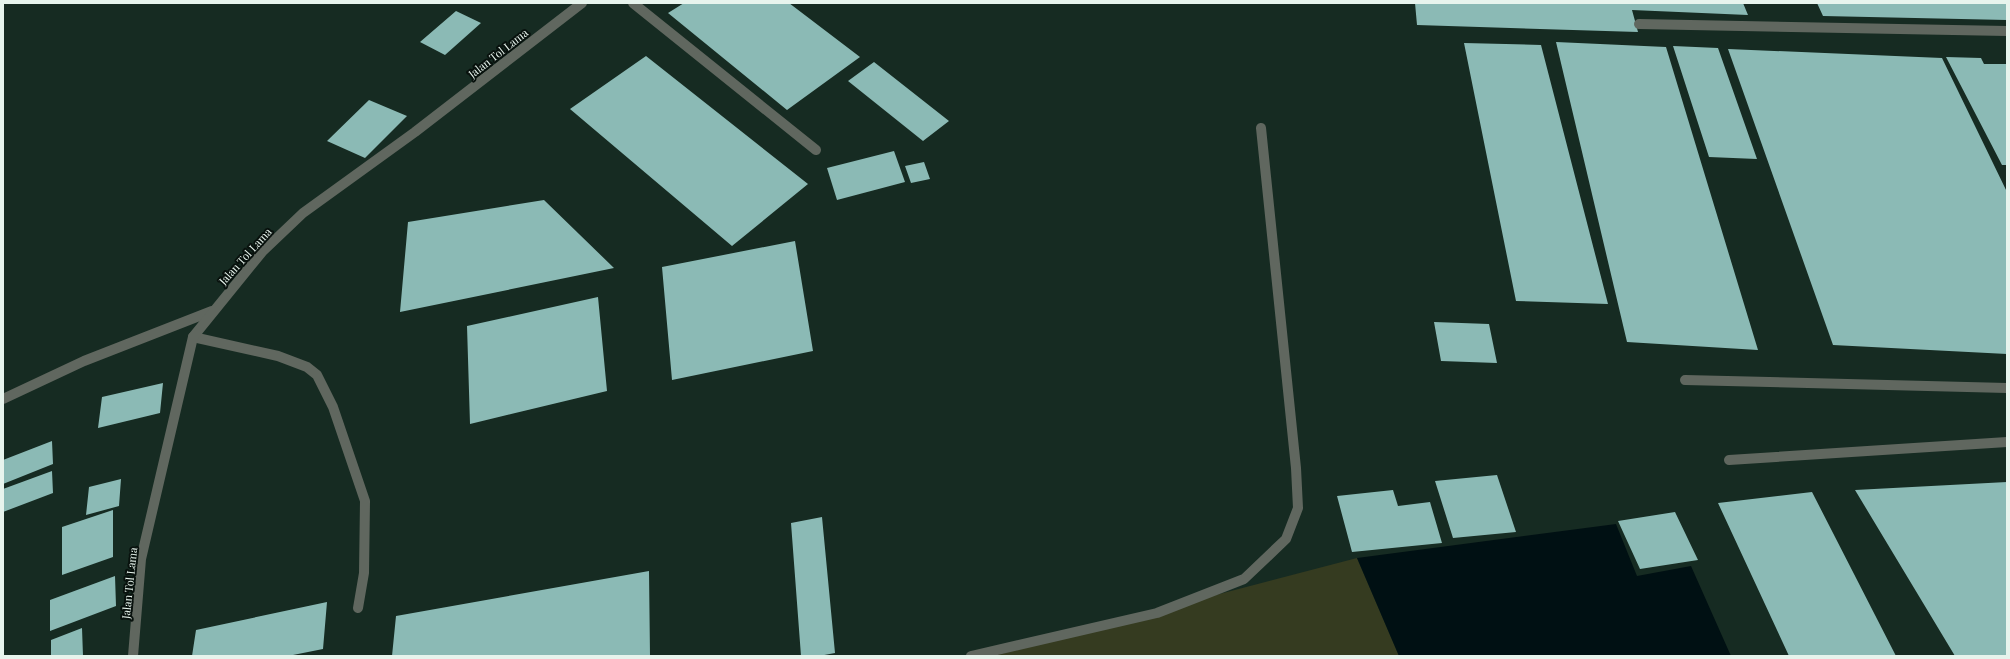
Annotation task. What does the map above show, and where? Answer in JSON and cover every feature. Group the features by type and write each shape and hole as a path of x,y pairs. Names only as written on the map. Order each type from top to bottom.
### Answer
{"street":[{"name":"Jalan Tol Lama","path":"133,656 141,559 192,337 262,252 303,213 415,132 582,3"},
{"path":"633,3 816,150"},
{"path":"1639,24 2007,31"},
{"path":"971,656 1157,613 1244,579 1286,540 1298,508 1296,468 1261,128"},
{"path":"3,398 84,361 212,311"},
{"path":"192,337 278,356 307,368 317,375 333,407 365,501 364,573 358,608"},
{"path":"1685,380 2007,388"},
{"path":"1729,460 2007,442"}],"green space":[{"path":"1357,558 1399,656 983,656"}],"shaded area":[{"path":"1616,524 1637,576 1691,566 1731,656 1399,656 1357,558"}],"building":[{"path":"684,3 789,3 860,57 787,110 668,13"},
{"path":"1415,3 1743,3 1748,15 1632,10 1638,32 1417,25"},
{"path":"1817,3 2007,3 2007,20 1823,16"},
{"path":"456,11 481,23 445,55 420,42"},
{"path":"1556,42 1666,47 1758,350 1627,342"},
{"path":"1464,43 1541,45 1608,304 1516,301"},
{"path":"1673,46 1718,48 1757,159 1709,157"},
{"path":"1728,49 1942,58 2007,192 2007,354 1833,345"},
{"path":"646,56 808,184 732,246 570,109"},
{"path":"1946,57 1981,58 1984,64 2007,64 2007,165 2002,165"},
{"path":"874,62 949,121 923,141 848,81"},
{"path":"369,100 407,116 365,158 327,141"},
{"path":"894,151 905,182 837,200 827,168"},
{"path":"924,162 930,179 911,183 905,166"},
{"path":"544,200 614,268 400,312 408,222"},
{"path":"795,241 813,351 672,380 662,267"},
{"path":"598,297 607,391 470,424 467,326"},
{"path":"1434,322 1489,324 1497,363 1441,361"},
{"path":"163,383 160,413 98,428 102,397"},
{"path":"52,441 53,464 3,484 3,460"},
{"path":"52,471 53,493 3,512 3,489"},
{"path":"1497,475 1516,532 1453,538 1435,481"},
{"path":"121,479 119,506 86,515 89,487"},
{"path":"2007,482 2007,656 1955,656 1855,490"},
{"path":"1393,490 1398,506 1430,502 1442,543 1352,552 1337,496"},
{"path":"1812,492 1896,656 1789,656 1718,503"},
{"path":"113,510 113,557 62,575 62,527"},
{"path":"1675,512 1698,560 1640,569 1618,521"},
{"path":"822,517 835,653 819,656 801,656 791,523"},
{"path":"649,571 650,656 392,656 396,616"},
{"path":"115,576 116,606 50,631 50,600"},
{"path":"327,602 323,649 288,656 192,656 196,630"},
{"path":"82,628 83,656 51,656 51,640"}]}
